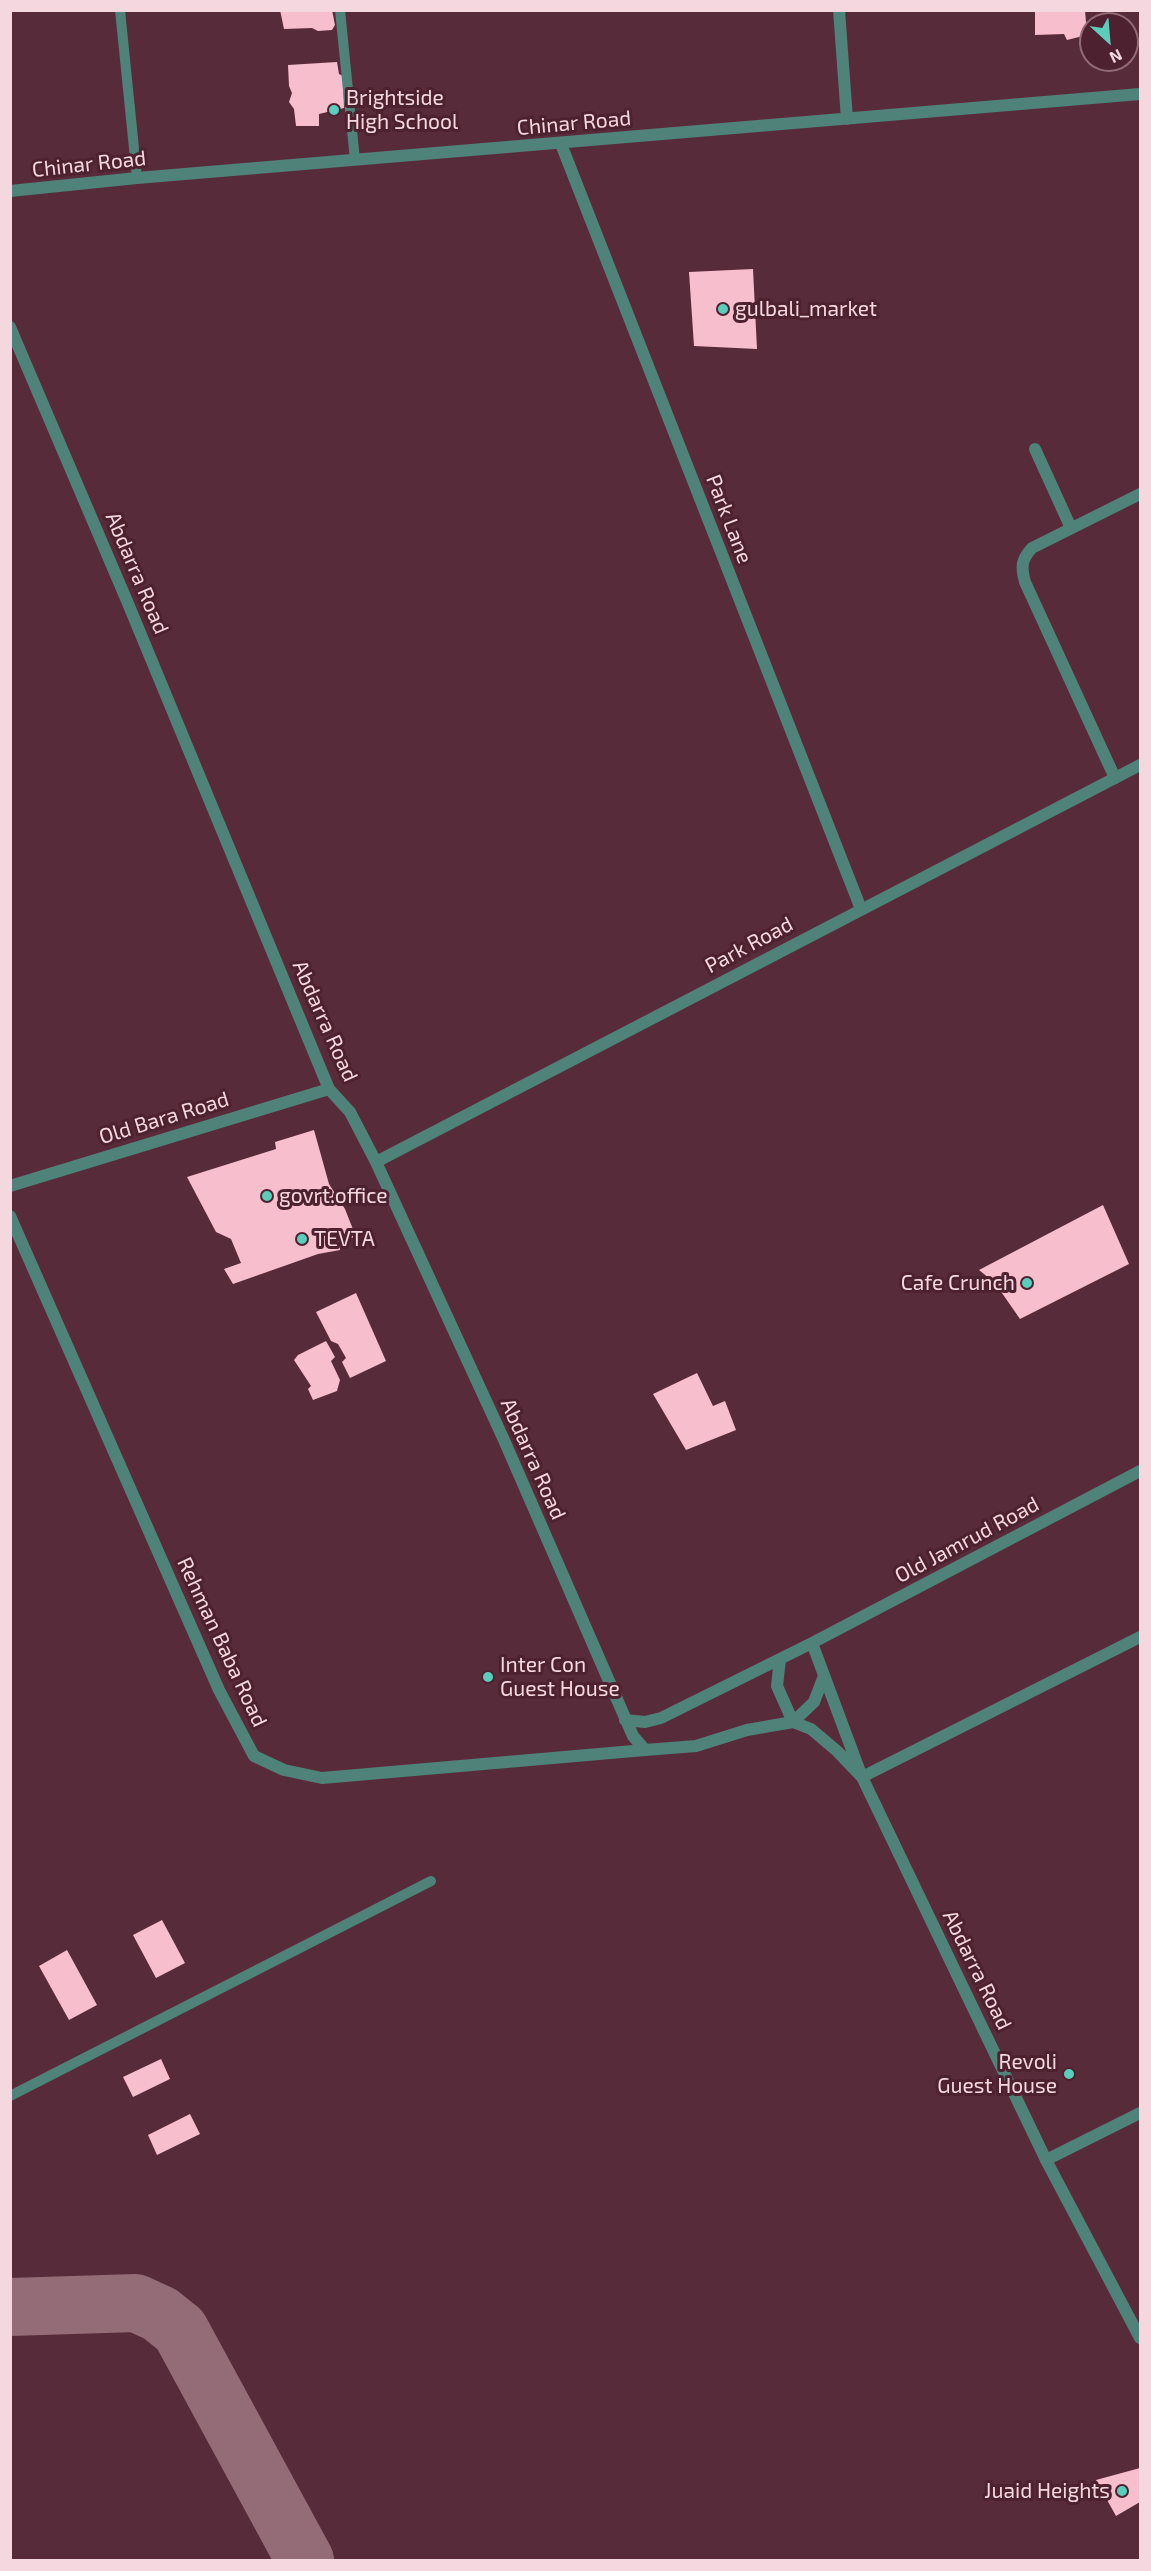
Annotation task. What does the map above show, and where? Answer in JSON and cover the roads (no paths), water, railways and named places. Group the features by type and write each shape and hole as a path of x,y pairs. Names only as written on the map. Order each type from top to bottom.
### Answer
{"street":[{"path":"839,10 847,119"},
{"name":"Chinar Road","path":"10,191 355,159 561,144 1140,94"},
{"name":"Park Lane","path":"561,144 861,909"},
{"name":"Abdarra Road","path":"10,327 127,600 329,1089 350,1112 376,1162 504,1440 625,1720"},
{"path":"1035,449 1071,528"},
{"path":"1115,778 1025,582 1022,567 1024,557 1032,548 1140,494"},
{"name":"Park Road","path":"376,1162 1140,765"},
{"name":"Old Bara Road","path":"10,1186 329,1089"},
{"name":"Rehman Baba Road","path":"10,1216 219,1690 254,1756 285,1770 322,1778 696,1746 747,1730 793,1722"},
{"name":"Old Jamrud Road","path":"625,1720 654,1721 812,1643 1140,1471"},
{"path":"780,1659 777,1686 793,1722 811,1729 862,1777 1140,1637"},
{"name":"Abdarra Road","path":"812,1643 862,1777 1046,2160 1140,2338"},
{"path":"793,1722 814,1702 824,1676"},
{"path":"625,1720 633,1736 645,1750"},
{"path":"1046,2160 1140,2113"}],"lane":[{"path":"120,10 137,178"},
{"path":"340,10 355,159"},
{"path":"10,2096 431,1881"}],"place":[{"name":"Brightside High School","path":"334,110"},
{"name":"gulbali_market","path":"723,309"},
{"name":"govrt.office","path":"267,1196"},
{"name":"TEVTA","path":"302,1239"},
{"name":"Cafe Crunch","path":"1027,1283"},
{"name":"Inter Con Guest House","path":"488,1677"},
{"name":"Revoli Guest House","path":"1069,2074"},
{"name":"Juaid Heights","path":"1122,2491"}]}
